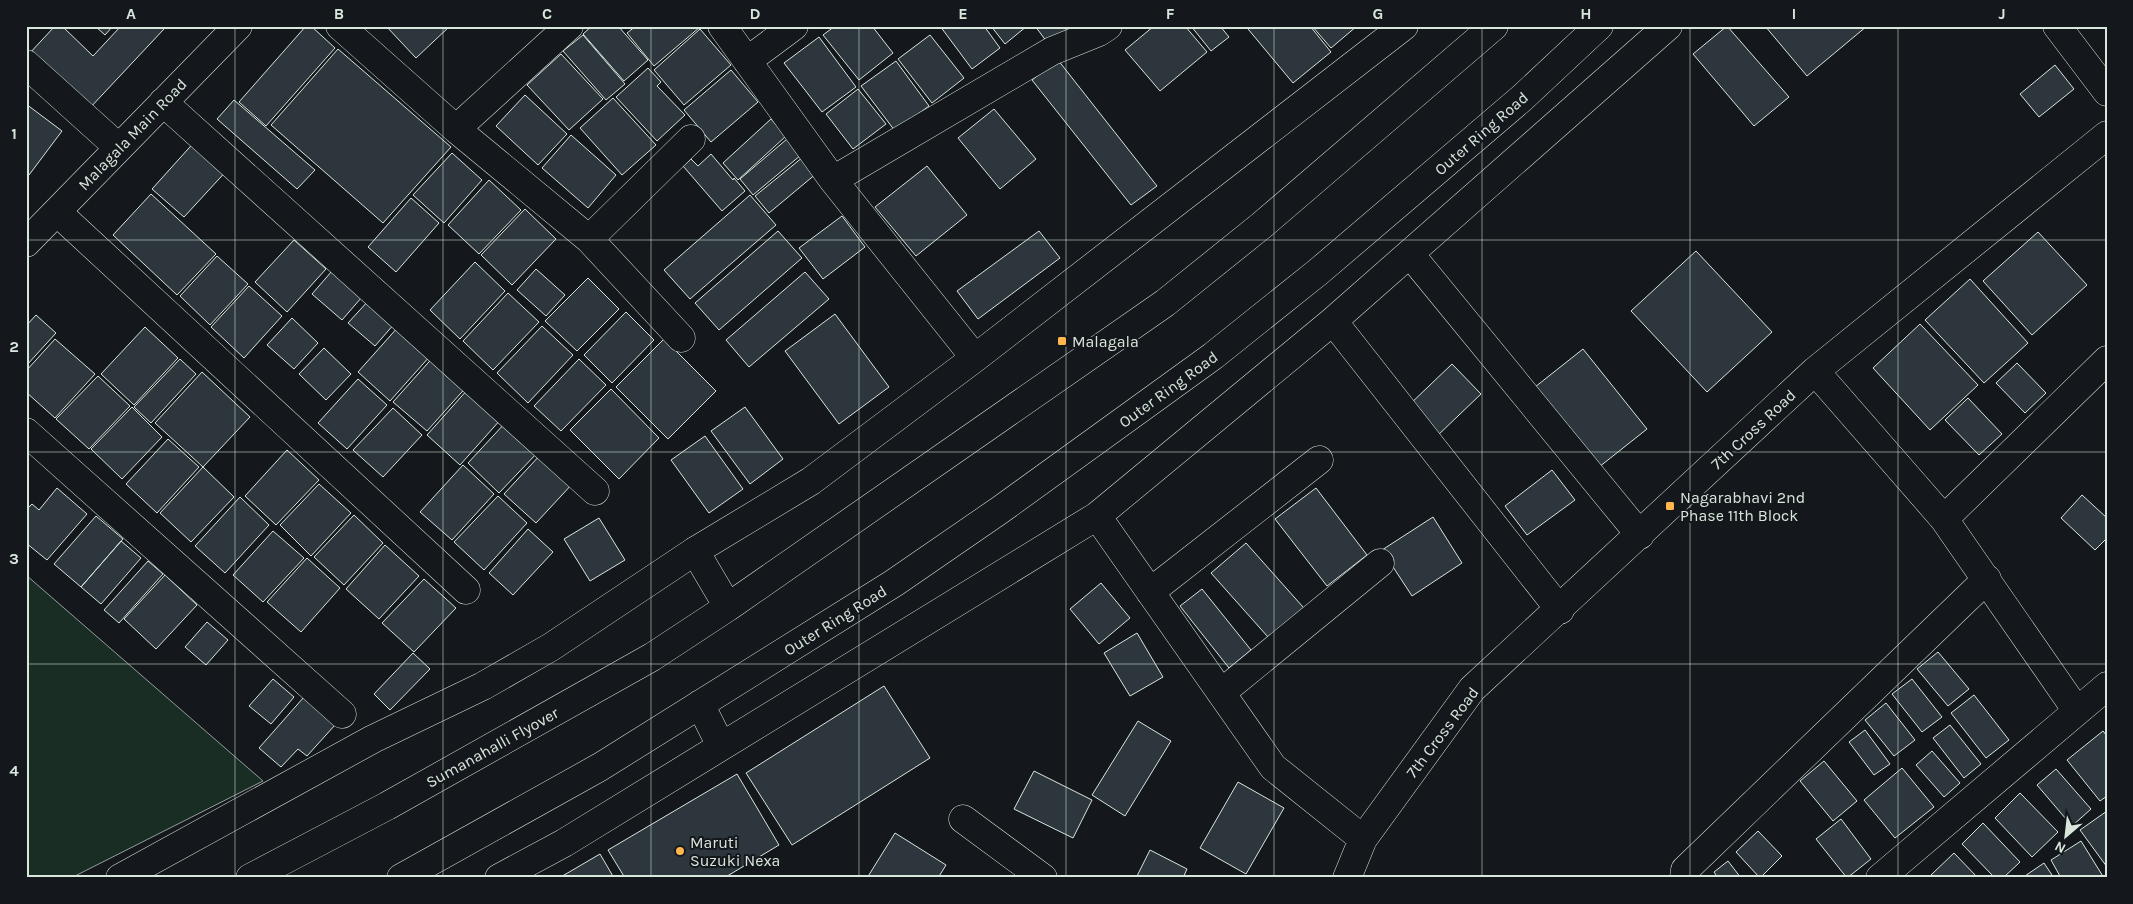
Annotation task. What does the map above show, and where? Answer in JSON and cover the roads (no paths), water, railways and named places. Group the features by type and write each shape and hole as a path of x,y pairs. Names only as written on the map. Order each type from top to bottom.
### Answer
{"main road":[{"path":"340,26 456,129 589,239 681,338"},
{"path":"456,129 569,26"},
{"path":"722,26 833,180 975,358"},
{"path":"747,60 794,26"},
{"path":"833,180 1052,51 1100,32 1108,26"},
{"path":"120,878 373,739 483,686 551,647 695,551 811,481 975,358 1404,26"},
{"path":"695,551 728,607 1165,303 1262,225 1494,26"},
{"name":"Outer Ring Road","path":"700,704 915,568 1000,510 1213,356 1318,272 1492,124 1599,26"},
{"path":"499,878 564,843 1097,516 1333,321 1668,26"},
{"path":"2057,26 2107,92"},
{"name":"Malagala Main Road","path":"26,243 163,102 225,31"},
{"path":"26,64 118,147"},
{"path":"163,102 595,491"},
{"name":"7th Cross Road","path":"1347,878 1363,839 1472,689 1560,610 1815,371 2107,135"},
{"path":"589,239 691,139"},
{"path":"57,212 466,590"},
{"path":"1410,254 1640,535"},
{"path":"1333,321 1560,610"},
{"path":"1944,519 2107,360"},
{"path":"1815,371 1944,519 2077,710"},
{"path":"26,432 342,714"},
{"path":"1150,592 1319,460"},
{"path":"1097,516 1273,767 1363,839"},
{"path":"1221,693 1380,563"},
{"path":"1684,878 1685,870 1987,579"},
{"name":"Sumanahalli Flyover","path":"250,878 387,806 652,657 728,607"},
{"path":"1880,878 2107,686"},
{"path":"401,878 600,767 700,704 721,746"},
{"path":"963,818 1043,878"}],"place":[{"name":"Malagala","path":"1062,341"},
{"name":"Nagarabhavi 2nd Phase 11th Block","path":"1670,506"},
{"name":"Maruti Suzuki Nexa","path":"680,851"}]}
